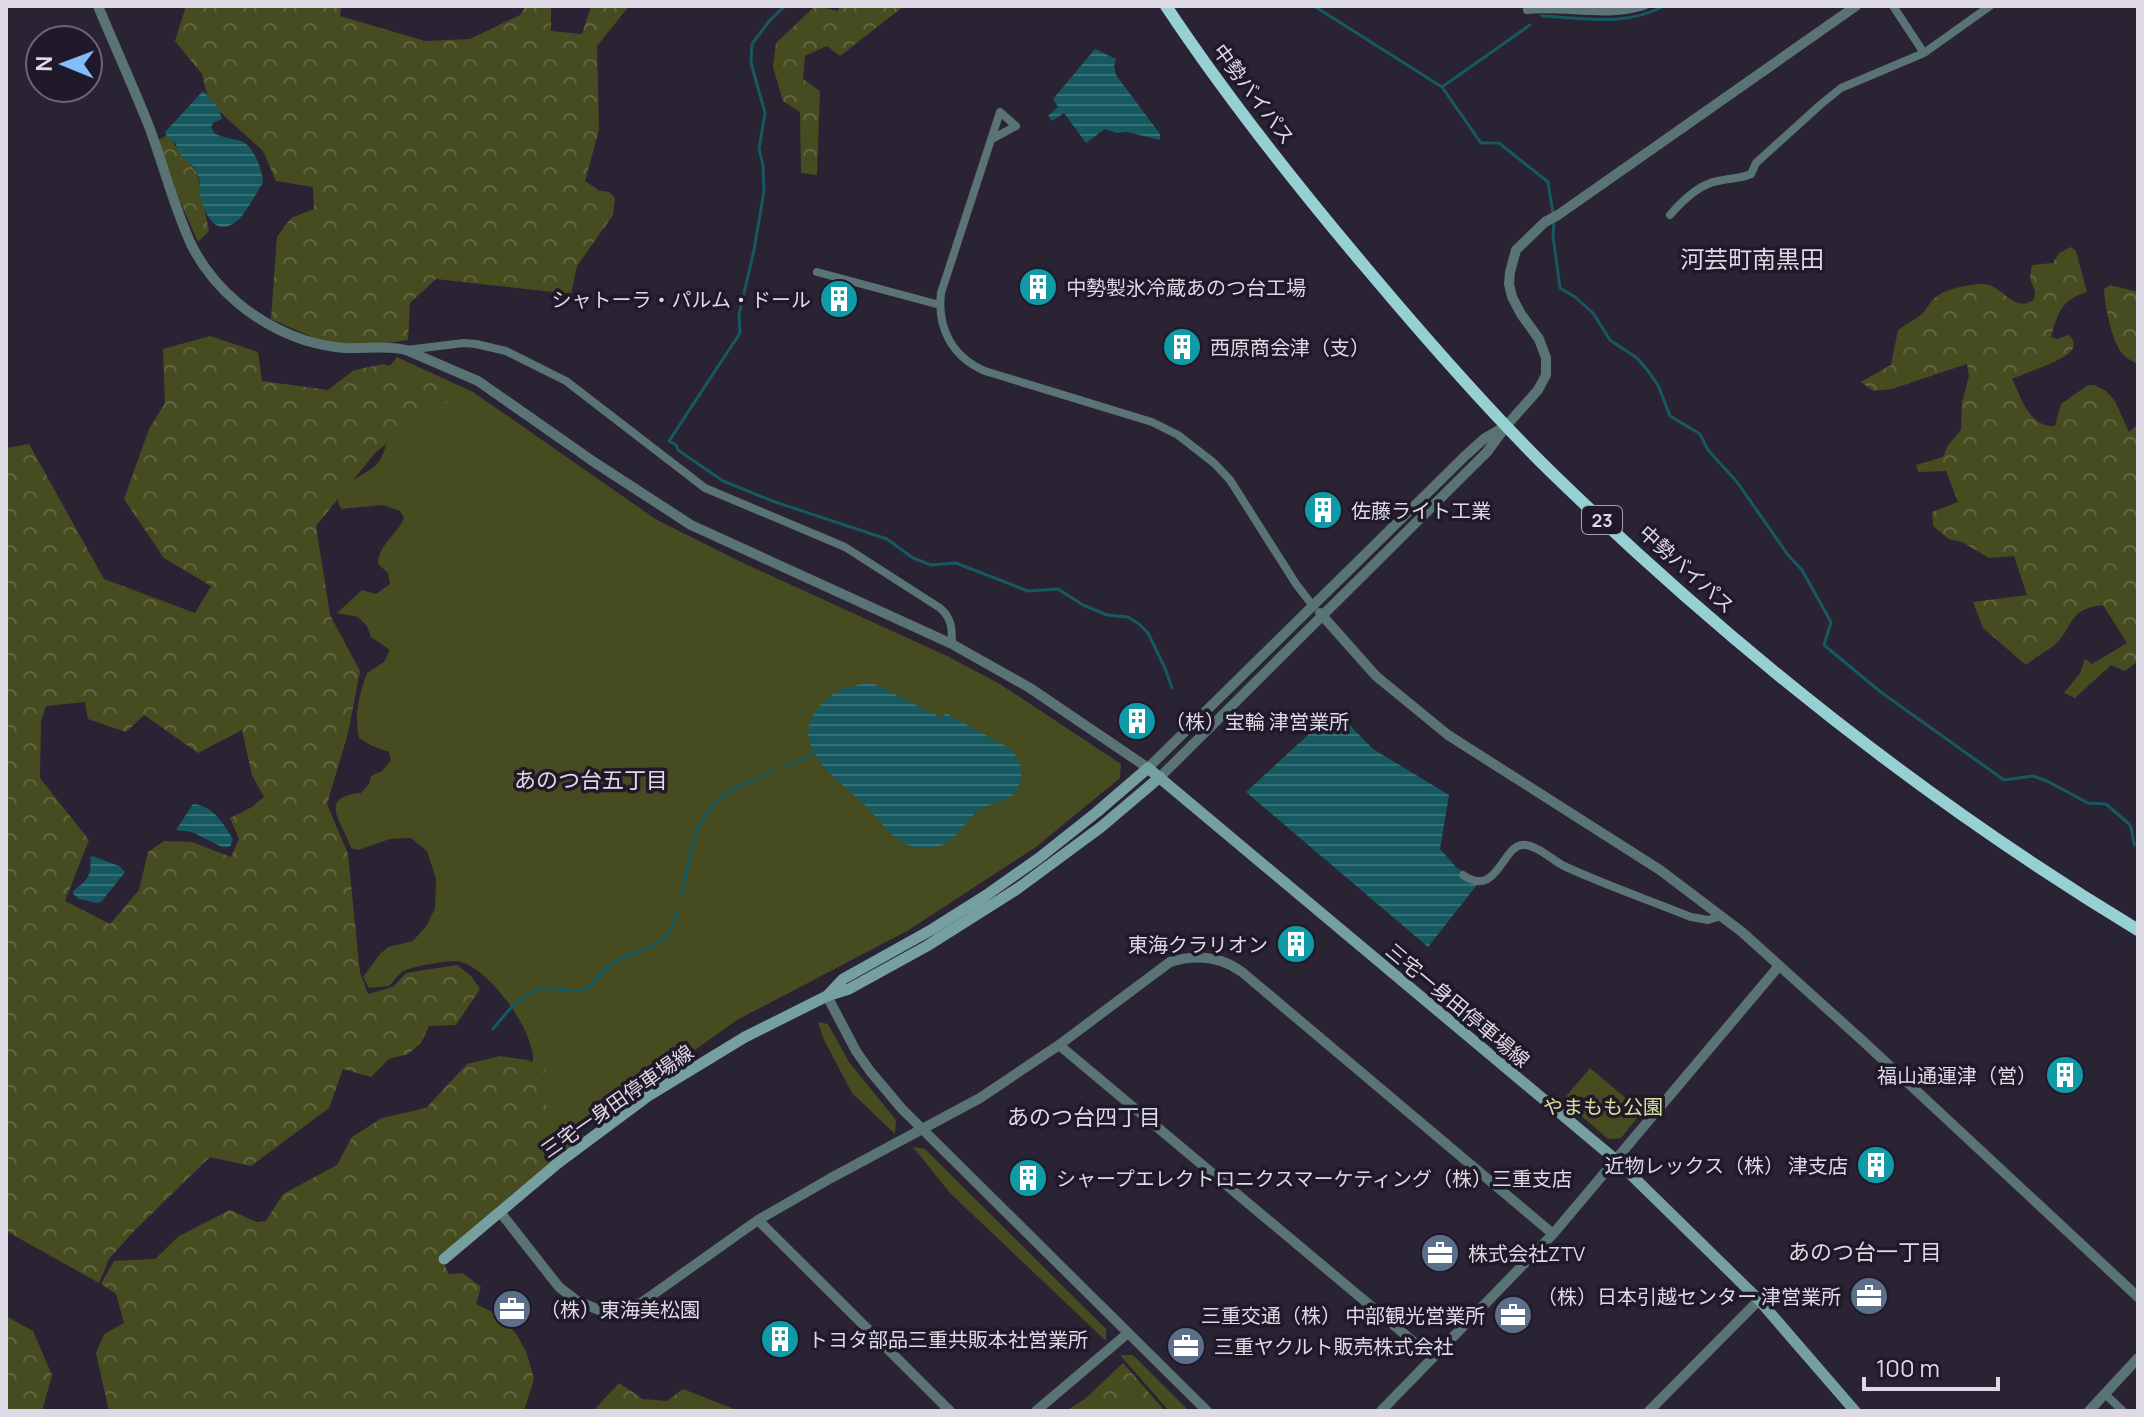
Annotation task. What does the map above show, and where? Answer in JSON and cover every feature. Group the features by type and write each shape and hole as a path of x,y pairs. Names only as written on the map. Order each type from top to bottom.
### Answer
{"highway":[{"name":"中勢バイパス","path":"1166,6 1308,199 1414,325 1549,470 1653,567 1838,723 1978,827 2138,930"}],"main road":[{"name":"三宅一身田停車場線","path":"827,996 843,979 931,930 1039,858 1148,768 1616,1160 1759,1300 1855,1411"},
{"name":"三宅一身田停車場線","path":"444,1259 558,1163 648,1096 745,1037 827,996 849,989 927,946 1017,889 1101,827 1160,777"}],"street":[{"path":"98,6 147,121 186,231 213,279 243,308 277,329 303,340 347,348 406,350 464,343 506,351 566,381 705,488 845,547 940,608 951,623 952,644"},
{"path":"1527,10 1623,11 1644,6"},
{"path":"1160,777 1487,452 1542,384 1546,358 1539,339 1512,297 1509,284 1516,250 1545,222 1856,6"},
{"path":"1893,6 1924,53"},
{"path":"1670,215 1703,186 1751,174 1756,163 1841,88 1924,53 1990,6"},
{"path":"992,139 943,285 940,305 942,325 950,343 960,355 975,367 1152,422 1178,435 1201,452 1230,480 1313,606 1376,676 1448,735 1660,870 1721,916 2138,1297"},
{"path":"817,272 940,305"},
{"path":"406,350 478,381 691,525 952,644 1030,688 1148,768 1466,455 1485,438 1506,426"},
{"path":"1463,875 1476,882 1489,879 1514,849 1528,845 1565,867 1691,917 1708,920 1721,916"},
{"path":"500,1212 564,1292 584,1305 607,1310 628,1308 648,1300 758,1220 980,1098 1059,1045 1170,962 1199,957 1227,962 1242,972 1553,1234"},
{"path":"1381,1411 1553,1234 1779,966"},
{"path":"827,996 845,1033 870,1071 923,1129 1207,1411"},
{"path":"1059,1045 1433,1358"},
{"path":"758,1220 950,1411"},
{"path":"1649,1411 1759,1300"},
{"path":"1036,1411 1128,1333"},
{"path":"2089,1411 2138,1358"},
{"path":"2105,1394 2123,1411"}],"green space":[{"path":"186,6 341,6 340,16 425,41 470,39 520,15 526,6 551,6 551,31 582,34 591,6 629,6 597,46 599,130 585,181 615,198 613,215 577,266 571,294 436,279 410,303 408,340 353,348 314,338 271,319 277,237 291,218 314,209 313,187 276,181 263,151 209,102 202,74 175,41"},
{"path":"815,6 838,11 840,6 904,6 840,56 827,46 805,56 803,79 820,91 817,175 801,173 800,112 783,101 773,67 776,43"},
{"path":"167,135 197,173 209,231 198,242 159,140"},
{"path":"2071,247 2076,251 2087,292 2071,299 2062,308 2051,337 2057,339 2069,335 2073,348 2055,362 2012,379 2033,417 2046,425 2055,426 2061,404 2088,385 2106,391 2115,401 2129,432 2138,424 2138,661 2125,671 2111,665 2075,698 2064,693 2080,673 2085,659 2092,664 2127,643 2103,605 2076,615 2052,647 2026,665 1983,628 1973,602 2027,595 2014,556 1989,558 1962,542 1949,539 1933,526 1932,512 1958,502 1946,471 1918,472 1916,465 1943,457 1948,445 1961,430 1962,402 1969,376 1967,364 1892,389 1873,391 1861,382 1891,365 1898,330 1921,315 1941,294 1959,287 1984,284 2015,302 2027,303 2034,299 2035,292 2030,278 2032,265 2053,263 2059,253"},
{"path":"2110,285 2138,292 2138,365 2123,355 2112,331 2104,289"},
{"path":"210,336 258,352 262,381 328,390 354,370 384,364 461,394 407,427 375,453 316,526 330,615 360,671 348,733 327,804 348,854 360,973 368,994 393,987 406,973 457,965 471,976 480,989 456,1025 429,1026 421,1043 408,1054 389,1059 371,1077 343,1069 329,1108 251,1166 210,1157 109,1259 99,1283 6,1231 6,448 29,444 104,579 195,613 211,586 164,558 124,499 149,429 165,403 163,349","holes":["85,702 88,719 126,732 144,715 198,753 242,730 252,775 264,797 230,818 239,839 231,857 192,842 164,841 148,852 139,890 110,924 65,901 89,840 40,778 41,722 46,706"]},
{"path":"397,357 473,392 657,520 1000,684 1121,764 1120,778 1036,847 907,931 737,1020 568,1140 524,1092 533,1061 531,1045 507,1001 484,976 456,961 406,970 389,986 369,988 363,977 388,947 413,941 427,925 435,908 436,879 427,851 411,838 390,839 358,850 351,848 336,813 339,800 361,793 371,776 382,771 391,760 389,752 359,738 357,721 367,673 384,662 390,650 371,637 367,626 358,617 337,613 362,590 376,594 390,584 388,573 378,564 379,557 404,518 400,511 383,505 341,509 338,501 343,488 370,470 382,457 389,432 389,367"},
{"path":"818,1022 828,1024 849,1062 896,1120 895,1134 852,1093 823,1038"},
{"path":"500,1056 528,1060 546,1069 537,1087 543,1103 584,1136 498,1206 441,1258 449,1274 463,1273 481,1287 476,1304 500,1316 517,1335 527,1354 534,1379 524,1411 109,1411 96,1353 104,1334 124,1323 116,1294 101,1284 114,1261 155,1259 179,1236 230,1210 256,1222 266,1221 283,1194 337,1165 352,1137 382,1118 426,1108 467,1064"},
{"name":"やまもも公園","path":"1590,1068 1642,1112 1621,1138 1608,1139 1563,1100"},
{"path":"913,1147 925,1149 1106,1329 1106,1341 950,1193"},
{"path":"6,1316 33,1331 52,1375 42,1411 6,1411"},
{"path":"1120,1355 1133,1355 1189,1411 1169,1411"},
{"path":"1123,1363 1165,1411 1066,1411 1086,1398"},
{"path":"619,1383 643,1399 667,1401 683,1389 739,1411 593,1411"}],"shaded area":[{"path":"1095,49 1116,59 1116,75 1160,134 1160,140 1105,129 1086,143 1064,113 1052,121 1048,116 1058,107 1053,99"},
{"path":"203,91 218,107 222,119 211,127 214,133 246,144 257,159 263,178 263,183 242,216 224,227 218,226 209,217 201,198 197,173 165,132"},
{"path":"872,683 942,718 946,713 1010,749 1021,769 1015,793 977,812 943,845 923,848 897,839 821,763 809,737 810,723 829,697 849,687"},
{"path":"1335,710 1373,749 1449,795 1440,849 1457,868 1480,881 1428,947 1246,792"},
{"path":"193,804 207,808 218,817 233,839 230,847 222,847 192,832 176,830"},
{"path":"90,857 119,866 125,872 101,902 96,903 79,899 73,894 88,877"}],"waterway":[{"path":"785,6 752,44 751,63 765,113 759,149 764,191 739,315 740,333 669,441 723,481 775,502 887,539 913,558 931,565 956,563 1028,591 1058,589 1083,605 1107,615 1128,617 1148,633 1172,688"},
{"path":"1314,6 1442,87 1481,143 1499,143 1548,182 1553,213"},
{"path":"1542,16 1619,19 1649,13 1664,6"},
{"path":"1442,87 1530,25"},
{"path":"1554,221 1560,288 1593,313 1610,340 1637,358 1658,385 1670,416 1700,434 1708,450 1737,482 1802,570 1831,622 1824,645 1882,693 2004,780 2033,776 2088,803 2106,804 2128,823 2134,844 2138,846"},
{"path":"786,766 815,753"},
{"path":"682,894 691,850 708,811 730,791 776,770"},
{"path":"493,1029 518,1001 533,991 551,988 582,990 621,958 657,944 672,927 678,912"}],"place":[{"name":"中勢製氷冷蔵あのつ台工場","path":"1038,287"},
{"name":"シャトーラ・パルム・ドール","path":"839,299"},
{"name":"西原商会津（支）","path":"1182,347"},
{"name":"佐藤ライト工業","path":"1323,510"},
{"name":"（株）宝輪 津営業所","path":"1137,721"},
{"name":"東海クラリオン","path":"1296,944"},
{"name":"福山通運津（営）","path":"2065,1075"},
{"name":"近物レックス（株） 津支店","path":"1876,1165"},
{"name":"シャープエレクトロニクスマーケティング（株）三重支店","path":"1028,1178"},
{"name":"株式会社ZTV","path":"1440,1253"},
{"name":"（株）日本引越センター 津営業所","path":"1869,1296"},
{"name":"（株）東海美松園","path":"512,1309"},
{"name":"三重交通（株） 中部観光営業所","path":"1513,1315"},
{"name":"トヨタ部品三重共販本社営業所","path":"780,1339"},
{"name":"三重ヤクルト販売株式会社","path":"1186,1346"}],"district":[{"name":"河芸町南黒田","path":"1752,258"},
{"name":"あのつ台五丁目","path":"591,780"},
{"name":"あのつ台四丁目","path":"1084,1117"},
{"name":"あのつ台一丁目","path":"1865,1252"}]}
